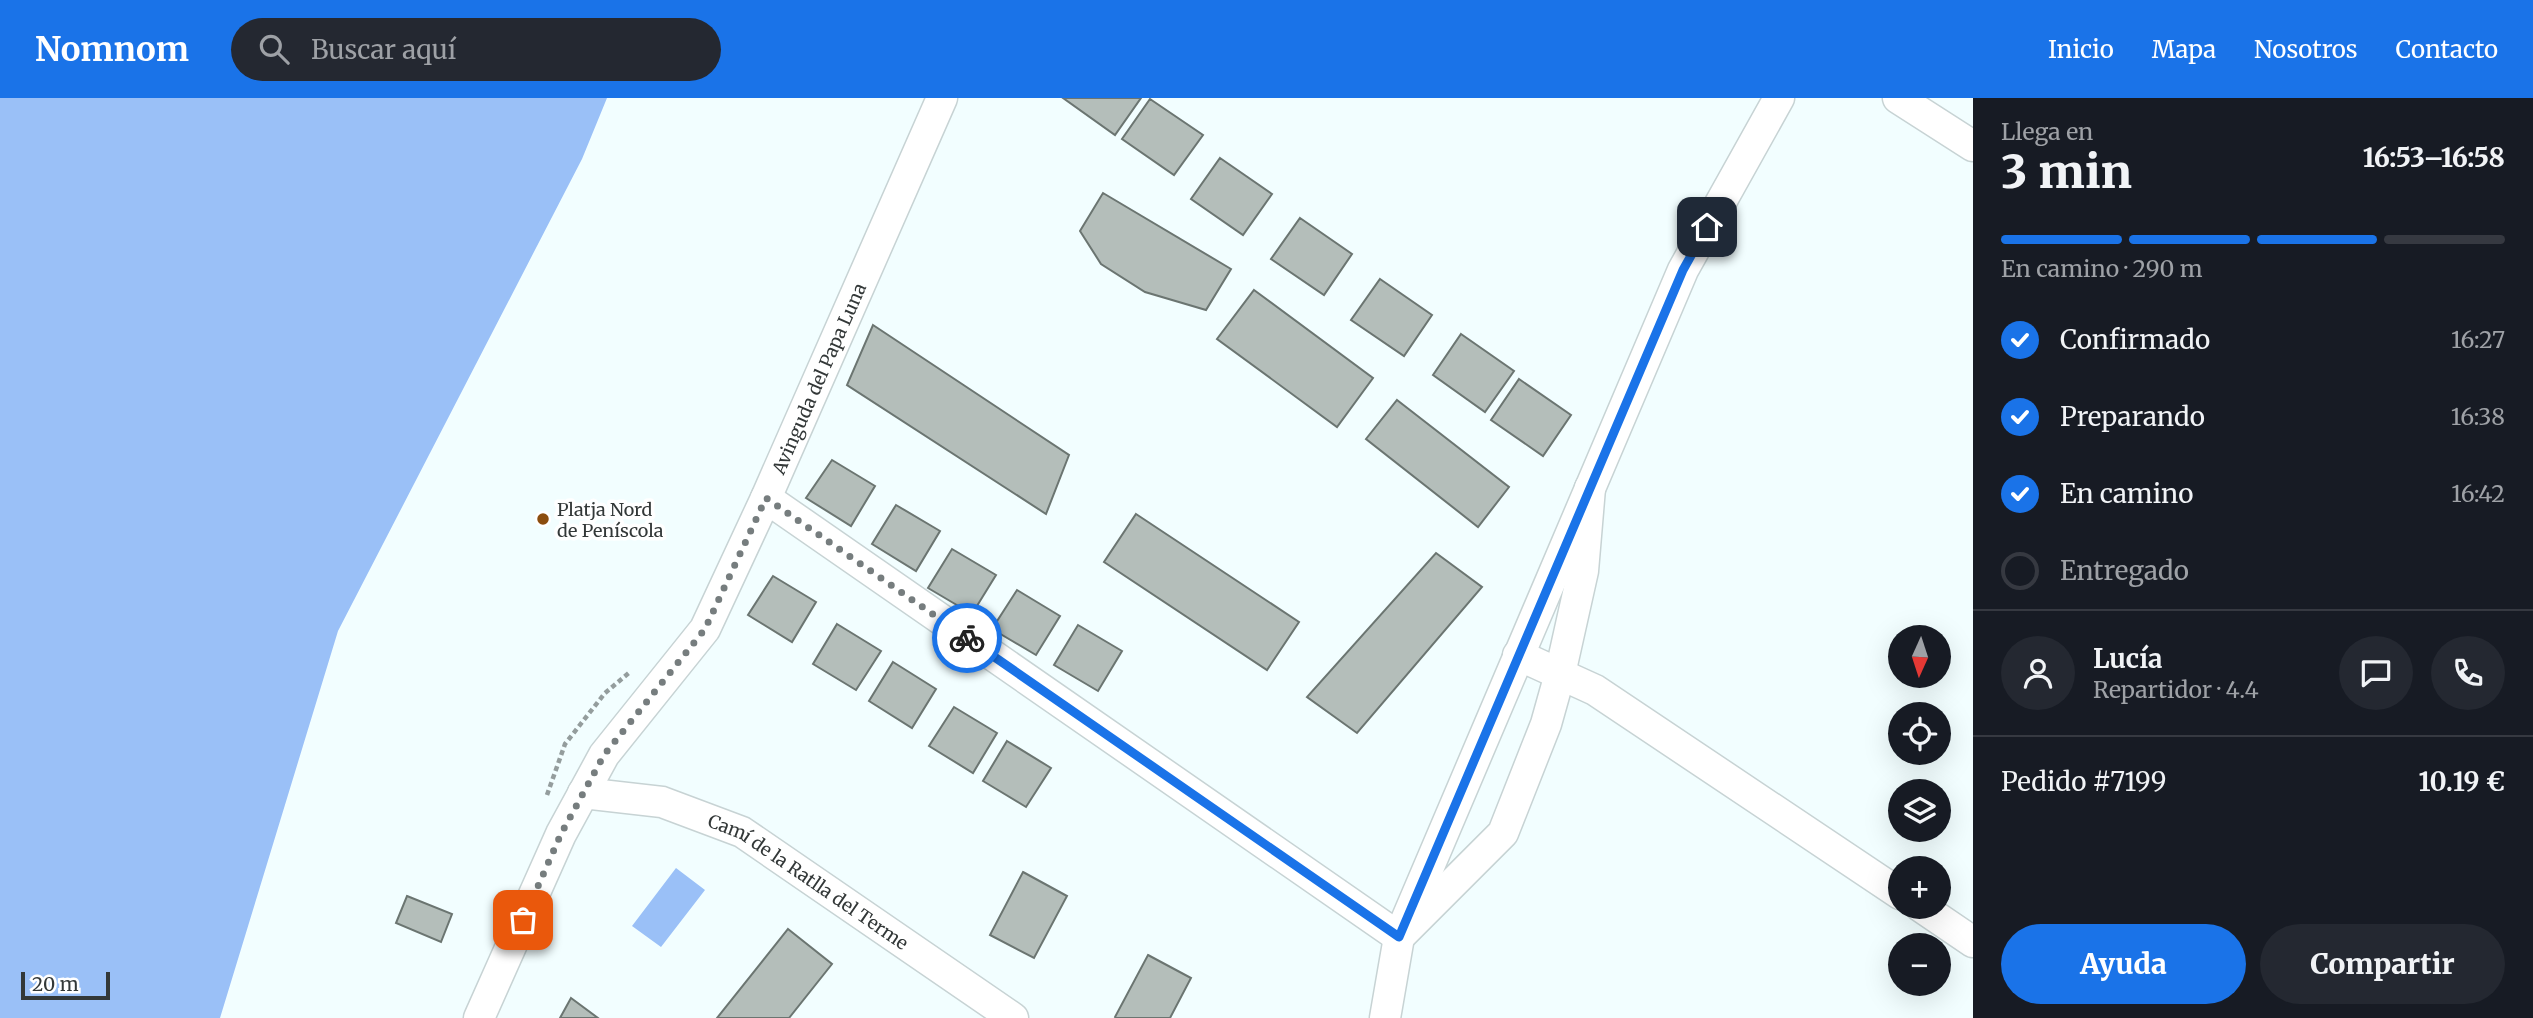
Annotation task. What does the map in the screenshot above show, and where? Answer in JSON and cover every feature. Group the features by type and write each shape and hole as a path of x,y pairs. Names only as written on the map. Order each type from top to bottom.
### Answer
{"street":[{"name":"Avinguda del Papa Luna","path":"479,1018 561,834 604,755 705,629 943,98"},
{"path":"1385,1018 1399,937 1518,655 1683,270 1779,98"},
{"path":"1898,98 1973,146"},
{"path":"1399,937 1503,833 1546,723 1560,674 1583,571 1590,488"},
{"path":"766,498 1399,937"},
{"path":"1518,655 1595,690 1888,886"},
{"name":"Camí de la Ratlla del Terme","path":"583,793 662,802 742,832 1013,1018"},
{"path":"1939,919 1973,942"}],"water":[{"path":"0,98 607,98 582,159 338,631 220,1018 0,1018"},
{"path":"676,868 705,890 661,947 632,926"}],"building":[{"path":"1063,98 1141,98 1115,135"},
{"path":"1150,99 1203,135 1174,175 1122,139"},
{"path":"1220,158 1272,194 1243,235 1191,199"},
{"path":"1103,193 1231,269 1206,310 1145,292 1101,264 1080,231"},
{"path":"1300,218 1352,254 1324,295 1271,259"},
{"path":"1380,279 1432,315 1404,356 1351,320"},
{"path":"1254,290 1373,378 1337,427 1217,339"},
{"path":"873,325 1069,455 1046,514 847,385"},
{"path":"1461,334 1514,371 1485,412 1433,375"},
{"path":"1519,379 1571,415 1543,456 1491,420"},
{"path":"1397,400 1509,487 1478,527 1366,439"},
{"path":"832,460 875,486 851,526 806,498"},
{"path":"896,505 940,531 916,571 872,544"},
{"path":"1136,514 1299,622 1267,670 1104,562"},
{"path":"952,549 996,575 972,614 928,588"},
{"path":"1436,553 1482,587 1357,733 1307,697"},
{"path":"773,576 816,602 792,642 748,615"},
{"path":"1017,590 1060,616 1036,655 992,629"},
{"path":"837,624 881,651 856,690 813,664"},
{"path":"1078,625 1122,651 1098,691 1054,665"},
{"path":"893,662 936,689 912,728 869,701"},
{"path":"954,707 997,733 973,773 929,746"},
{"path":"1007,741 1051,768 1026,807 983,781"},
{"path":"1023,872 1067,896 1034,958 990,935"},
{"path":"407,896 452,914 441,942 396,923"},
{"path":"788,929 832,964 789,1018 717,1018"},
{"path":"1148,955 1191,978 1170,1018 1116,1018 1115,1017"},
{"path":"571,998 598,1018 560,1018"}],"way so far":[{"path":"523,920 561,834 604,755 705,629 766,498 967,638"}],"place":[{"name":"Platja Nord de Peníscola","path":"543,519"}],"route":[{"path":"967,638 1399,937 1683,270 1707,227"}]}
